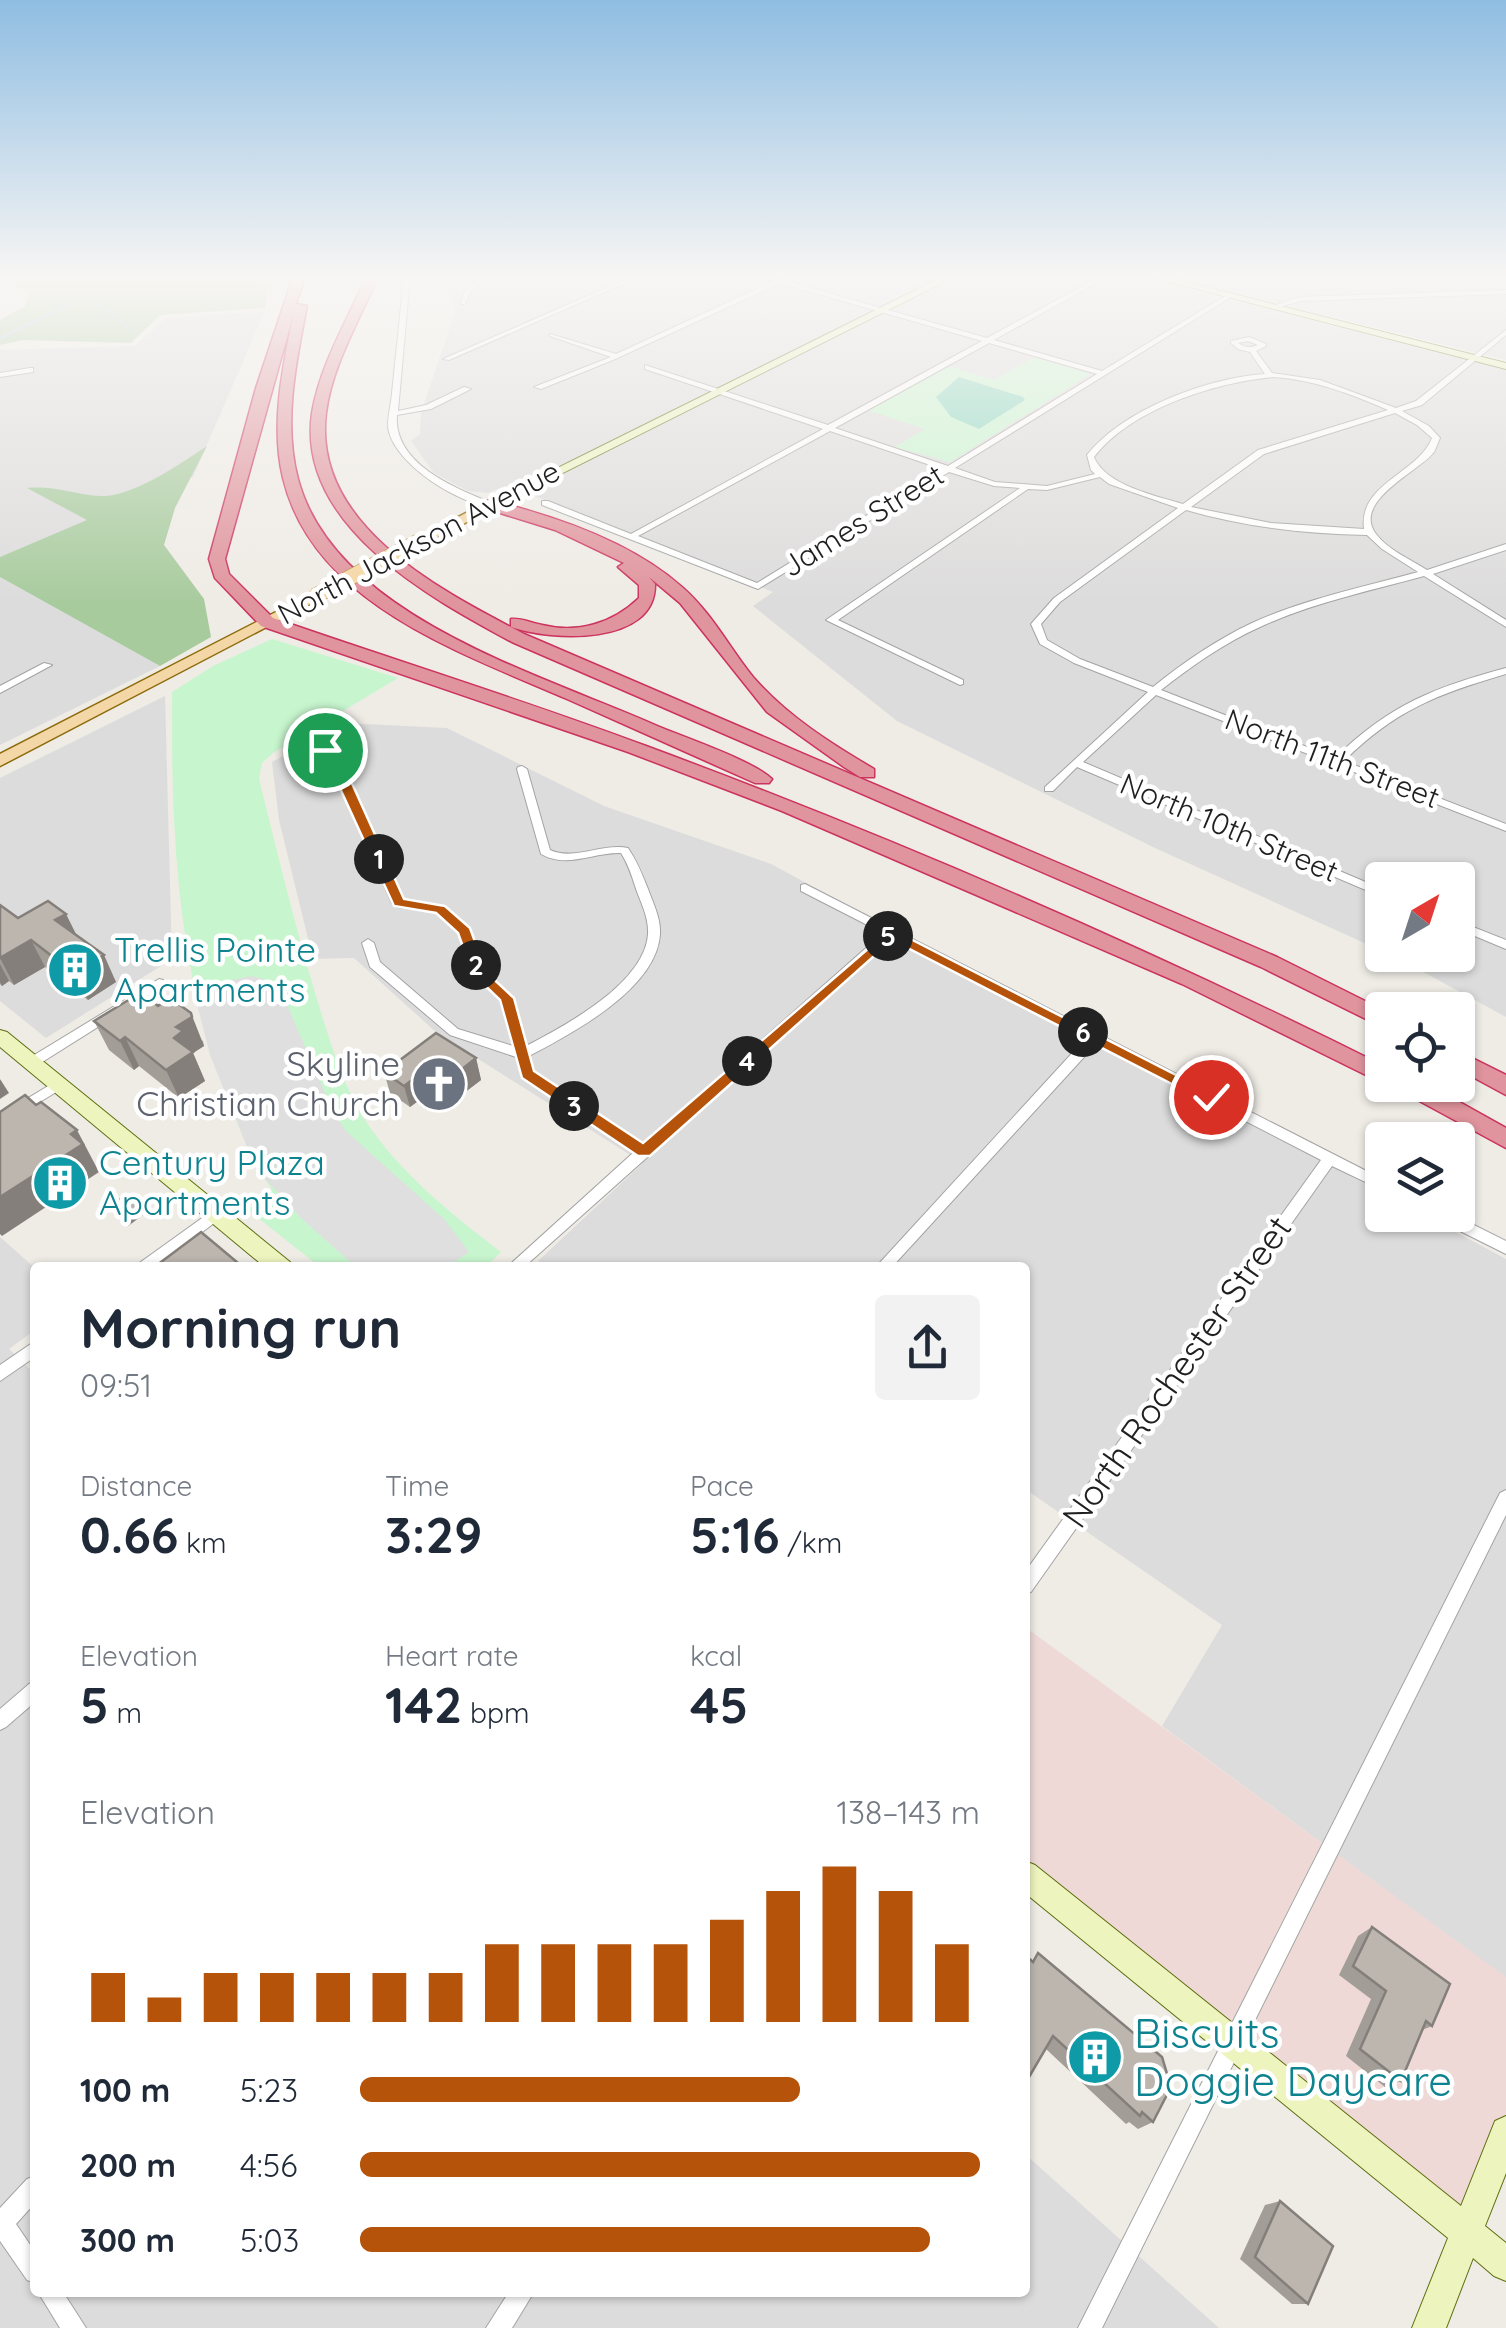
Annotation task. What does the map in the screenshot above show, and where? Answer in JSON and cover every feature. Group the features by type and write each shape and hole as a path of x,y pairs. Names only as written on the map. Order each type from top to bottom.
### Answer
{"highway":[{"path":"265,386 218,559 222,575 268,622 635,748 789,807 1190,979 1365,1064"},
{"path":"290,386 286,458 306,516 357,580 436,632 1183,968 1365,1063"},
{"path":"327,386 318,429 332,484 354,520 396,564 441,597 518,638 1269,962 1365,1011"},
{"path":"354,520 446,587 530,628 550,632 602,628 620,623 647,599 647,584 636,572 504,515 490,505"},
{"path":"490,505 518,510 652,572 679,592 748,683 804,733 869,774 1045,864"},
{"path":"1475,1069 1506,1086"},
{"path":"1438,1102 1506,1139"}],"main road":[{"name":"North Jackson Avenue","path":"0,761 435,533 728,386"},
{"path":"0,1038 275,1262"},
{"path":"1030,1878 1506,2264"},
{"path":"1428,2328 1506,2132"}],"street":[{"path":"396,386 392,430 415,466 448,488 490,505"},
{"path":"702,386 947,469 1024,489 1056,487 1100,475 1265,527 1369,532 1424,573 1506,624"},
{"path":"545,503 631,537 906,386"},
{"name":"James Street","path":"631,537 750,586 762,584 1081,386"},
{"path":"1100,475 1090,461 1091,453 1135,420 1199,392 1226,386"},
{"path":"1332,386 1428,428 1436,443 1369,506 1369,532"},
{"path":"1189,506 1271,447 1397,412 1426,399 1442,386"},
{"path":"393,414 428,407 468,389"},
{"path":"960,682 831,620 1024,489"},
{"name":"North 11th Street","path":"1189,506 1057,600 1036,624 1043,642 1061,654 1506,828"},
{"path":"1049,789 1203,654 1260,623 1506,547"},
{"path":"0,690 48,665"},
{"path":"1338,762 1374,726 1400,708 1506,671"},
{"path":"295,760 318,749 333,755 398,902 440,910 461,926 471,943 480,974 506,998 527,1074 644,1152"},
{"name":"North 10th Street","path":"1076,763 1365,886"},
{"path":"368,942 374,964 454,1032 522,1054 556,1037 629,980 651,950 654,930 644,894 624,850 605,848 557,858 545,852 522,768"},
{"path":"805,888 1365,1176"},
{"path":"1475,931 1506,945"},
{"path":"520,1262 891,934"},
{"path":"32,1063 159,983"},
{"path":"888,1262 1094,1038"},
{"path":"0,1122 58,1084"},
{"name":"North Rochester Street","path":"1030,1579 1330,1158"},
{"path":"152,1262 216,1214"},
{"path":"1474,1232 1506,1248"},
{"path":"0,1374 30,1352"},
{"path":"1090,2328 1506,1498"},
{"path":"0,1721 30,1694"},
{"path":"30,2192 1,2223 30,2265"},
{"path":"53,2297 74,2328"},
{"path":"498,2328 520,2297"}],"shaded area":[{"path":"0,386 233,386 193,477 0,557"},
{"path":"430,386 1506,386 1506,1017 1475,1000 1475,992 1460,992 1423,972 1475,972 1475,862 1365,862 1365,943 1155,848 897,721 753,606 773,592 508,485 487,493 468,491 434,473 411,441 420,434 421,413"},
{"path":"0,577 160,666 0,745"},
{"path":"165,696 172,959 46,1038 0,1001 0,778"},
{"path":"343,723 447,728 604,806 771,864 1365,1184 1365,1232 1456,1232 1506,1259 1506,1978 1162,1726 1222,1625 1030,1492 1030,1262 540,1262 643,1163 437,1033 354,958 313,959 279,820 272,762"},
{"path":"252,976 266,980 282,993 334,1114 347,1132 445,1220 469,1252 454,1262 350,1262 301,1218 256,1169 210,1055 193,988"},
{"path":"0,1237 30,1264 30,1334 9,1349 30,1369 30,2297 1030,2297 1030,2158 1219,2328 0,2328"},
{"path":"1030,1631 1506,1977 1506,2132 1466,2231 1030,1879"}],"green space":[{"path":"912,386 1072,386 950,462 895,447 925,429 867,410"},
{"path":"949,386 987,386 1025,400 979,429 951,417 936,397"},
{"path":"207,446 175,508 164,545 204,599 211,637 160,666 0,577 0,557 87,520 27,488 97,496 119,494 159,476"},
{"path":"272,639 398,678 273,753 262,763 259,779 307,966 349,1090 379,1140 410,1175 501,1252 491,1262 314,1262 248,1210 272,1189 248,1150 213,1057 188,955 176,851 172,692 213,666"}],"building":[{"path":"48,901 66,914 55,920 104,955 74,973 31,940 0,958 0,905 18,918"},
{"path":"135,996 140,1000 145,996 158,1006 170,998 191,1013 192,1017 176,1027 183,1031 174,1038 193,1052 166,1070 125,1037 120,1041 94,1021"},
{"path":"436,1033 476,1058 451,1078 434,1067 428,1068 404,1086 384,1072"},
{"path":"25,1095 36,1105 41,1102 77,1130 71,1134 83,1144 0,1197 0,1112"},
{"path":"126,1195 141,1207 124,1219 110,1207"},
{"path":"201,1232 237,1262 161,1262"},
{"path":"1372,1927 1450,1984 1432,2026 1426,2021 1401,2081 1360,2049 1386,1991 1353,1966"},
{"name":"Biscuits Doggie Daycare","path":"1038,1953 1162,2057 1171,2087 1153,2122 1142,2112 1140,2116 1053,2036 1030,2075 1030,1959 1033,1962"},
{"path":"1280,2201 1333,2246 1308,2304 1255,2257"}],"place":[{"name":"Trellis Pointe Apartments","path":"75,970"},
{"name":"Skyline Christian Church","path":"439,1084"},
{"name":"Century Plaza Apartments","path":"60,1183"},
{"name":"Biscuits Doggie Daycare","path":"1095,2057"}],"route":[{"path":"325,750 335,759 398,902 440,910 465,931 480,974 506,998 527,1074 644,1152 891,934 1211,1097"}]}
